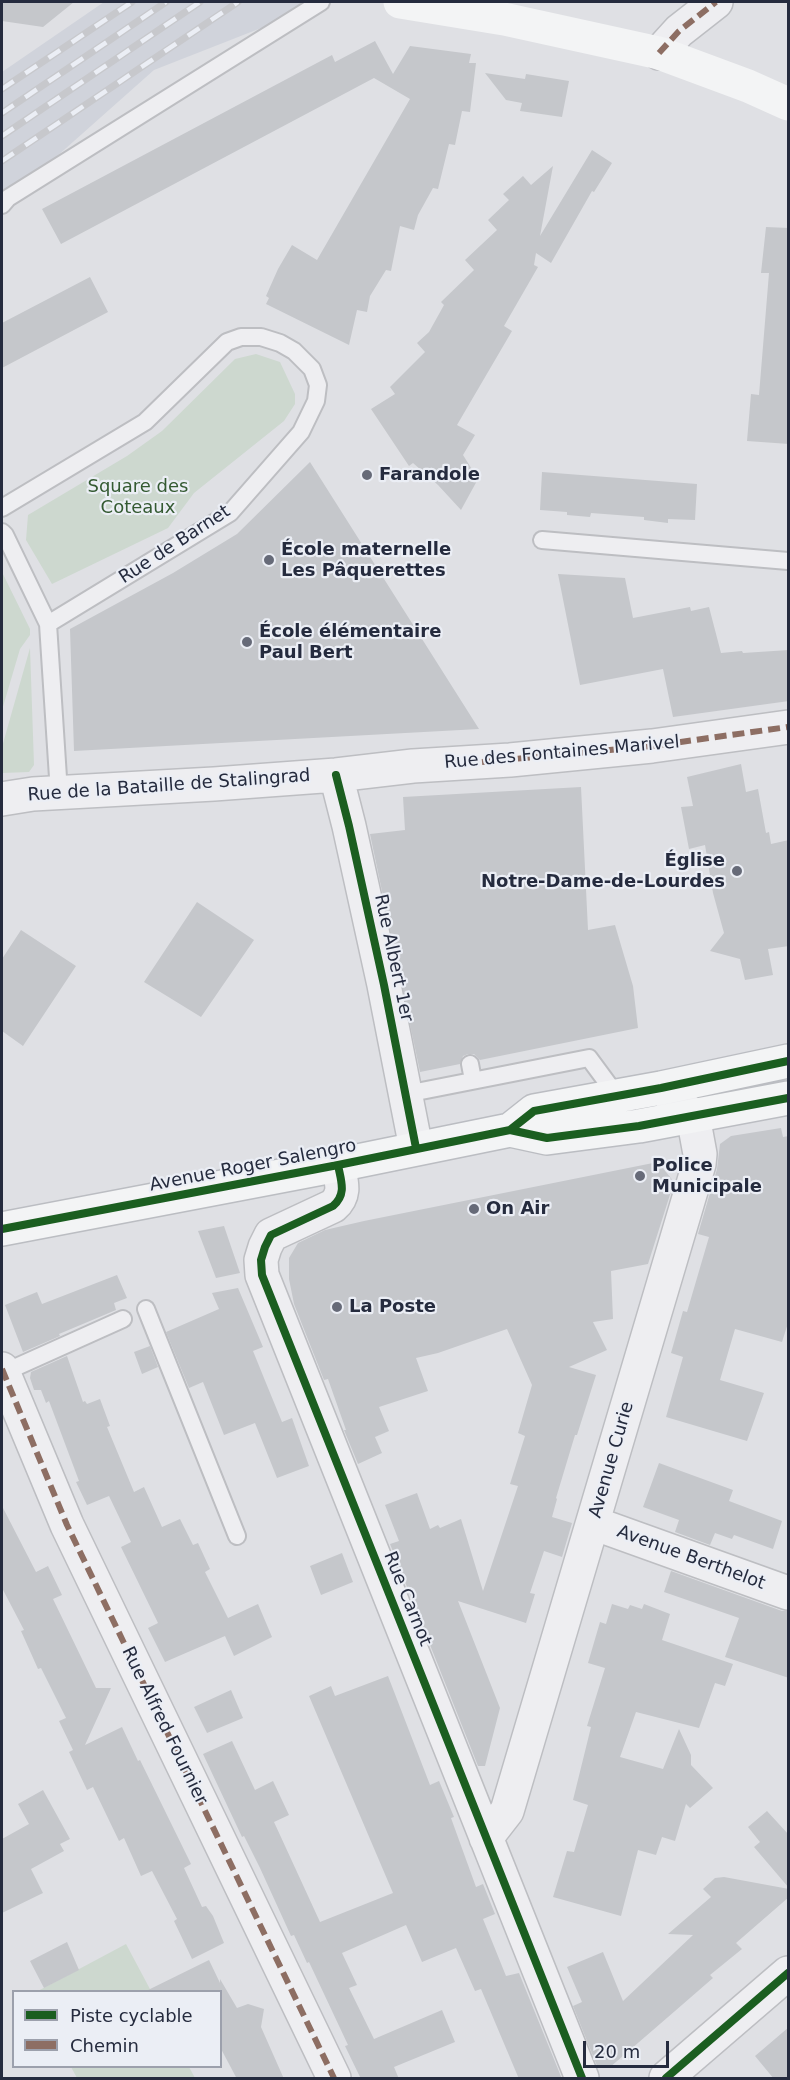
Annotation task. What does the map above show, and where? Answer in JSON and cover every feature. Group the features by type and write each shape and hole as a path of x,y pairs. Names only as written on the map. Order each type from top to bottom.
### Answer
{"main road":[{"path":"400,2 504,19 658,53 748,86 789,104"},
{"name":"Avenue Roger Salengro","path":"510,1130 534,1111 661,1088 789,1061"},
{"name":"Avenue Roger Salengro","path":"2,1229 510,1130 547,1138 639,1126 789,1098"}],"street":[{"path":"658,53 679,31 716,2"},
{"name":"Rue des Fontaines Marivel","path":"336,775 413,766 510,760 652,746 789,727"},
{"name":"Rue de la Bataille de Stalingrad","path":"2,799 59,793 336,775"},
{"name":"Rue Albert 1er","path":"336,775 368,914 416,1148"},
{"path":"661,1088 693,1116"},
{"name":"Avenue Curie","path":"486,1838 507,1811 699,1164 700,1154 693,1116"},
{"name":"Rue Carnot","path":"338,1165 343,1191 340,1200 333,1206 272,1235 261,1260 262,1275 582,2079"},
{"name":"Rue Alfred Fournier","path":"2,1371 67,1525 334,2079"},
{"name":"Avenue Berthelot","path":"593,1523 789,1593"},
{"path":"666,2079 789,1973"}],"lane":[{"path":"2,205 8,198 321,2"},
{"name":"Rue de Barnet","path":"2,508 146,422 227,342 251,335 280,342 294,351 312,369 318,385 316,401 309,419 301,432 230,513 48,624"},
{"path":"2,532 48,624 59,793"},
{"path":"542,540 789,561"},
{"path":"406,1094 472,1072 589,1058 617,1096"},
{"path":"146,1309 237,1536"},
{"path":"2,1371 123,1319"}],"shaded area":[{"path":"104,2 307,2 279,21 154,70 2,205 2,72"}],"green space":[{"name":"Square des Coteaux","path":"256,354 280,362 295,394 295,404 284,421 194,493 168,528 52,584 26,540 28,515 127,456 162,431 235,359"},
{"path":"2,572 30,629 30,635 20,649 2,710"},
{"path":"30,648 34,765 29,772 2,773 2,747"},
{"path":"126,1944 150,1990 40,1990"},
{"path":"72,2068 190,2068 195,2078 77,2078"}],"building":[{"path":"2,2 74,2 43,27 2,21"},
{"path":"375,41 393,74 410,46 471,54 469,63 476,63 470,112 462,111 455,145 449,144 438,189 433,188 418,215 414,230 400,226 391,271 386,270 370,296 367,312 357,310 349,345 266,304 269,298 266,296 292,245 317,260 410,99 374,78 61,244 42,209 332,55 335,62"},
{"path":"485,73 525,79 526,74 569,81 562,117 520,111 522,103 506,100"},
{"path":"592,150 612,163 594,192 592,191 551,263 536,253 534,265 538,267 504,326 512,331 457,425 475,435 463,455 478,479 461,510 413,463 409,466 371,409 395,394 390,387 425,352 417,343 429,332 444,305 441,302 474,270 465,260 497,230 488,220 509,200 503,194 523,176 531,185 553,166 540,236"},
{"path":"766,227 789,228 789,444 747,441 751,394 759,395 769,273 761,273"},
{"path":"90,277 108,312 2,368 2,323"},
{"name":"École élémentaire Paul Bert","path":"310,462 479,729 74,751 70,629 173,573 237,534"},
{"path":"542,472 697,484 695,520 668,519 668,523 644,520 644,517 591,513 590,517 540,510"},
{"path":"558,574 625,578 633,618 690,607 691,611 709,607 721,653 789,650 789,701 673,717 663,669 580,685"},
{"name":"Église Notre-Dame-de-Lourdes","path":"741,764 746,792 758,789 766,833 769,832 771,844 789,840 789,946 768,949 773,975 745,980 740,959 710,951 724,933 713,893 705,845 689,849 681,807 693,806 687,777"},
{"path":"581,787 588,930 615,925 633,986 638,1028 480,1060 474,1054 468,1054 463,1056 460,1064 420,1072 370,834 405,830 403,797"},
{"path":"197,902 254,940 201,1017 144,982"},
{"path":"21,930 76,966 23,1046 2,1031 2,959"},
{"path":"781,1128 783,1137 789,1136 789,1320 782,1342 735,1329 720,1380 764,1393 747,1441 666,1417 683,1357 671,1353 683,1311 687,1312 709,1237 698,1234 717,1169 720,1144 731,1136"},
{"path":"658,1162 674,1182 648,1264 611,1271 613,1319 593,1322 607,1350 569,1367 596,1375 577,1435 575,1435 552,1517 572,1523 562,1557 544,1551 530,1593 535,1594 526,1623 458,1601 500,1708 485,1766 478,1766 390,1544 399,1541 385,1505 417,1493 430,1529 438,1525 440,1528 461,1519 483,1591 518,1486 510,1484 525,1436 518,1433 532,1385 507,1329 438,1353 416,1358 428,1391 379,1407 389,1431 375,1437 382,1453 358,1464 344,1430 346,1430 328,1379 324,1380 294,1304 289,1279 289,1258 298,1243 325,1230"},
{"path":"224,1226 240,1273 216,1278 198,1231"},
{"path":"117,1275 127,1298 114,1303 116,1310 23,1352 5,1305 37,1292 42,1304"},
{"path":"238,1288 263,1347 253,1351 282,1422 292,1418 309,1466 277,1478 255,1423 224,1435 203,1382 189,1388 166,1332 219,1309 212,1293"},
{"path":"150,1346 158,1367 142,1374 134,1352"},
{"path":"67,1356 83,1402 87,1404 100,1399 110,1426 107,1427 134,1492 144,1487 162,1527 180,1519 193,1545 198,1543 210,1569 205,1572 228,1618 258,1604 272,1637 234,1656 225,1636 165,1662 148,1628 158,1623 121,1547 131,1542 109,1496 87,1505 76,1482 79,1481 49,1401 46,1403 41,1390 34,1390 30,1378 31,1372"},
{"path":"659,1463 733,1490 729,1501 782,1521 773,1549 734,1535 732,1539 715,1533 710,1545 675,1532 679,1520 643,1507"},
{"path":"2,1506 36,1572 48,1566 62,1595 53,1599 96,1688 111,1688 85,1745 122,1727 191,1864 184,1868 202,1907 206,1906 213,1916 224,1943 192,1959 174,1921 177,1919 152,1871 141,1876 124,1838 119,1841 93,1787 87,1790 69,1752 73,1750 59,1721 66,1718 41,1668 38,1669 21,1631 24,1630 2,1588"},
{"path":"342,1553 353,1582 321,1595 310,1566"},
{"path":"671,1571 782,1611 789,1611 789,1678 725,1657 739,1618 664,1592"},
{"path":"612,1604 628,1609 630,1605 642,1609 644,1604 670,1614 662,1640 733,1664 725,1686 715,1683 699,1728 636,1712 620,1757 663,1769 679,1729 691,1755 691,1765 713,1788 690,1808 686,1804 675,1841 662,1837 656,1855 638,1850 621,1916 553,1897 567,1851 574,1852 588,1805 573,1800 591,1727 587,1726 605,1668 588,1663 600,1622 606,1624"},
{"path":"388,1676 430,1785 439,1781 454,1817 451,1818 476,1887 483,1884 495,1914 483,1919 506,1976 519,1973 562,2079 519,2079 481,1989 475,1991 456,1948 422,1962 406,1925 342,1953 357,1985 349,1988 374,2039 442,2010 455,2042 394,2067 399,2079 361,2079 345,2046 348,2045 309,1962 307,1963 294,1935 291,1936 203,1754 232,1741 255,1790 273,1781 289,1815 274,1822 320,1922 393,1893 309,1696 331,1686 335,1696"},
{"path":"231,1690 243,1718 207,1733 194,1707"},
{"path":"43,1790 70,1839 60,1844 64,1851 31,1869 43,1893 2,1913 2,1839 29,1824 18,1804"},
{"path":"767,1811 789,1835 789,1888 754,1847 760,1842 748,1827"},
{"path":"724,1877 789,1889 789,1897 736,1943 742,1949 710,1975 713,1978 609,2068 597,2066 573,2006 582,2002 567,1967 603,1952 623,2001 693,1935 668,1934 711,1897 703,1889 715,1878"},
{"path":"67,1942 79,1970 44,1988 30,1961"},
{"path":"209,1960 220,1983 220,1979 237,2008 248,2004 264,2009 261,2027 284,2079 237,2079 222,2051 222,1990 148,1990"},
{"path":"789,2027 789,2079 774,2079 755,2056"}],"railway":[{"path":"2,89 132,2"},
{"path":"2,113 166,2"},
{"path":"2,136 200,2"},
{"path":"2,161 238,2"}],"marked path":[{"path":"659,53 679,31 716,2"},
{"path":"482,762 652,746 788,727"},
{"path":"2,1369 67,1525 334,2078"}],"cycle path":[{"path":"336,775 384,985 416,1148"},
{"path":"510,1130 534,1111 661,1088 788,1061"},
{"path":"2,1229 510,1130 547,1138 639,1126 788,1098"},
{"path":"338,1165 342,1187 340,1197 333,1206 271,1235 261,1260 262,1275 582,2078"},
{"path":"666,2078 788,1973"}],"place":[{"name":"Farandole","path":"367,475"},
{"name":"École maternelle Les Pâquerettes","path":"269,560"},
{"name":"École élémentaire Paul Bert","path":"247,642"},
{"name":"Église Notre-Dame-de-Lourdes","path":"737,871"},
{"name":"Police Municipale","path":"640,1176"},
{"name":"On Air","path":"474,1209"},
{"name":"La Poste","path":"337,1307"}]}
